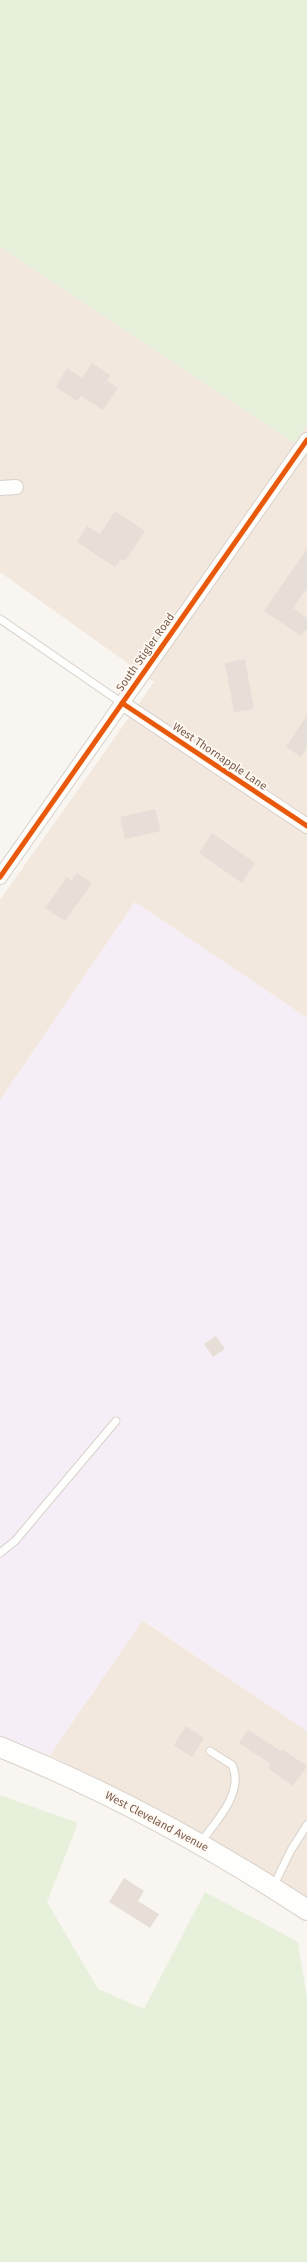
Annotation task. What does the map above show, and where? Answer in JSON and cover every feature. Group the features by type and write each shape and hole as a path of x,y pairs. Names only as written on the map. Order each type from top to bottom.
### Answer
{"main road":[{"name":"West Cleveland Avenue","path":"0,1747 114,1798 200,1844 272,1887 307,1910"}],"street":[{"name":"South Stigler Road","path":"0,877 307,440"},
{"path":"0,488 16,486"},
{"name":"West Thornapple Lane","path":"122,703 307,826"}],"lane":[{"path":"0,619 122,703"},
{"path":"0,1553 15,1541 116,1421"},
{"path":"200,1844 227,1805 233,1794 236,1780 232,1765 210,1751"},
{"path":"272,1887 287,1856 307,1825"}],"shaded area":[{"path":"0,247 294,443 307,425 307,1018 135,902 0,1100 0,900 154,682 0,572"},
{"path":"135,902 307,1018 307,1731 143,1620 50,1755 0,1735 0,1100"},
{"path":"142,1620 307,1731 307,1898 239,1856 168,1816 50,1755"}],"green space":[{"path":"0,0 307,0 307,425 294,443 0,247"},
{"path":"0,1795 78,1823 47,1902 98,1989 144,2009 205,1892 298,1942 307,2000 307,2262 0,2262"}],"building":[{"path":"92,363 110,375 107,381 118,388 103,410 81,396 77,401 56,387 67,368 82,378"},
{"path":"115,511 145,531 125,561 121,559 115,567 77,542 87,526 100,534"},
{"path":"307,549 307,588 293,608 307,618 307,628 301,636 264,611"},
{"path":"245,659 254,709 234,712 225,663"},
{"path":"307,715 307,747 301,757 286,747"},
{"path":"155,809 161,831 125,839 120,817"},
{"path":"212,833 255,863 242,883 199,853"},
{"path":"77,873 92,883 65,921 45,908 67,877 71,881"},
{"path":"216,1336 225,1349 213,1357 204,1344"},
{"path":"186,1726 204,1738 192,1757 174,1745"},
{"path":"248,1730 281,1751 282,1749 307,1766 293,1786 268,1768 271,1764 239,1743"},
{"path":"124,1878 144,1891 138,1901 159,1914 150,1928 109,1902"}],"cycle path":[{"path":"0,877 307,440"},
{"path":"122,703 307,826"}]}
